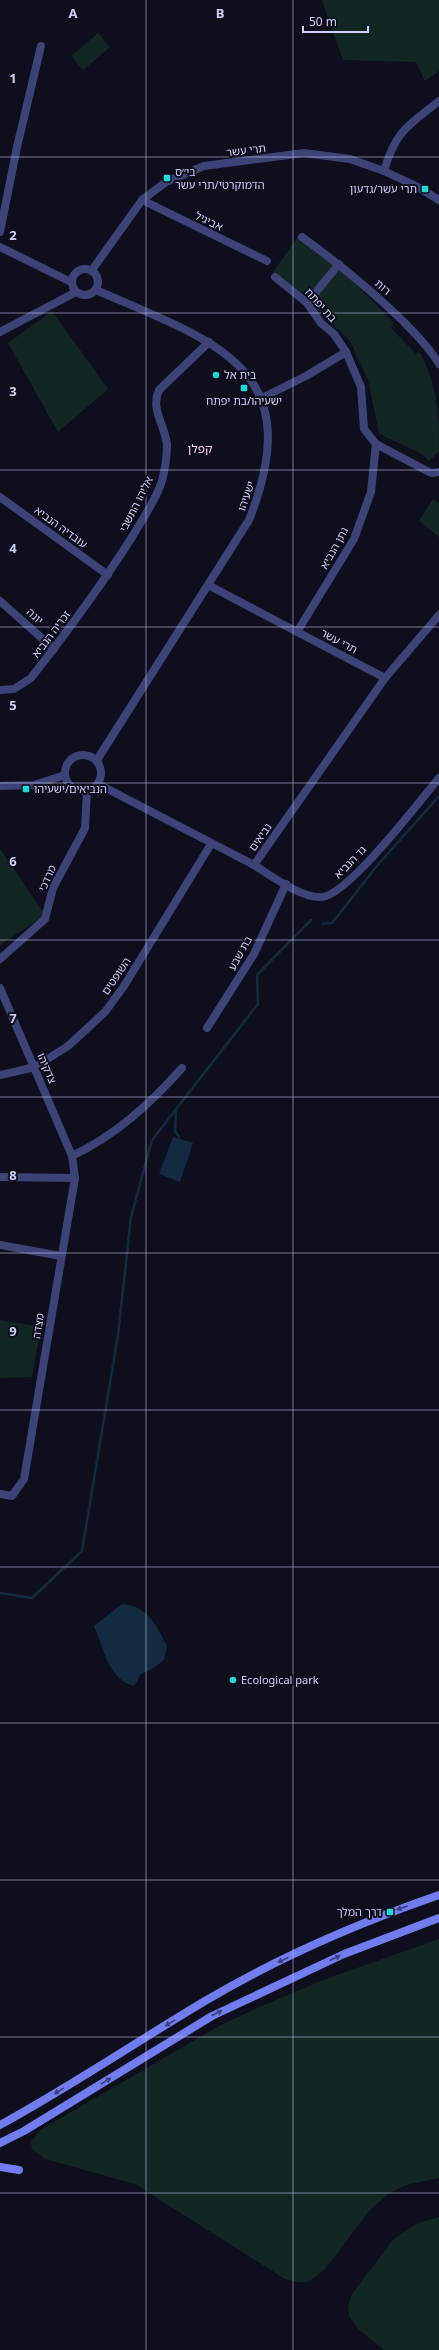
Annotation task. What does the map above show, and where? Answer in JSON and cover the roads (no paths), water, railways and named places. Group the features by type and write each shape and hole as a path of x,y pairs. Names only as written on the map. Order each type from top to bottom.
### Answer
{"main road":[{"path":"0,2125 206,2000 266,1968 328,1937 439,1895"},
{"path":"0,2143 24,2131 212,2016 344,1954 439,1918"},
{"path":"0,2167 19,2170"}],"street":[{"path":"0,232 17,148 41,46"},
{"path":"384,171 390,149 400,132 439,101"},
{"name":"תרי עשר","path":"92,270 142,200 166,182 204,166 304,153 350,159 384,171 416,186 439,200"},
{"name":"אביגיל","path":"142,200 267,261"},
{"name":"רות","path":"302,237 339,264 383,301 430,349 439,364"},
{"path":"0,247 71,282 76,292 84,295 96,290 98,281 92,270 78,270 72,277 71,282"},
{"path":"307,303 339,264"},
{"name":"בת יפתח","path":"275,277 307,303 321,322 334,334 346,352 361,387 364,429 376,444"},
{"name":"ישעיהו","path":"96,290 190,331 209,342 242,370 262,398 267,424 268,451 264,476 249,520 97,760"},
{"path":"0,332 76,292"},
{"name":"אליהו התשבי","path":"108,575 144,518 161,483 166,460 167,444 155,406 155,398 159,390 209,342"},
{"path":"262,398 306,376 346,352"},
{"path":"376,444 431,473 439,472"},
{"name":"נתן הנביא","path":"297,632 354,539 371,492 376,444"},
{"name":"עובדיה הנביא","path":"0,497 108,575"},
{"name":"זכריה הנביא","path":"0,690 14,689 23,685 54,649 108,575"},
{"name":"תרי עשר","path":"208,585 385,678"},
{"name":"יונה","path":"0,601 54,649"},
{"path":"385,678 439,615"},
{"name":"נביאים","path":"98,784 254,865 385,678"},
{"path":"78,755 85,755 97,760 102,770 98,784 87,791 77,790 72,787 65,775 69,761 78,755"},
{"path":"0,786 34,785 65,775"},
{"name":"גד הנביא","path":"254,865 286,884 310,895 322,897 333,894 357,873 439,778"},
{"name":"מרדכי","path":"0,959 45,919 53,888 85,828 87,791"},
{"name":"השופטים","path":"0,1075 35,1067 68,1046 105,1012 124,986 211,844"},
{"name":"בת שבע","path":"207,1028 254,954 286,884"},
{"name":"צדקיהו","path":"0,988 72,1156"},
{"path":"72,1156 95,1145 128,1121 157,1096 182,1068"},
{"name":"מצדה","path":"0,1494 12,1496 24,1479 75,1178 72,1156"},
{"path":"0,1177 75,1178"},
{"path":"0,1245 61,1256"}],"water":[{"path":"173,1137 193,1143 180,1182 159,1174"},
{"path":"122,1604 131,1605 145,1612 155,1624 167,1646 164,1660 152,1669 141,1674 134,1686 125,1683 113,1670 104,1653 94,1626"}],"waterway":[{"path":"323,924 332,923 376,867 439,796"},
{"path":"0,1593 32,1598 82,1551 118,1335 131,1217 152,1140 258,1004 257,975 311,920"},
{"path":"176,1111 175,1131 179,1137"}],"place":[{"name":"בי״ס הדמוקרטי/תרי עשר","path":"167,178"},
{"name":"תרי עשר/גדעון","path":"425,189"},
{"name":"בית אל","path":"216,375"},
{"name":"ישעיהו/בת יפתח","path":"244,388"},
{"name":"הנביאים/ישעיהו","path":"26,789"},
{"name":"Ecological park","path":"233,1680"},
{"name":"דרך המלך","path":"390,1912"}],"district":[{"name":"קפלן","path":"200,449"}]}
